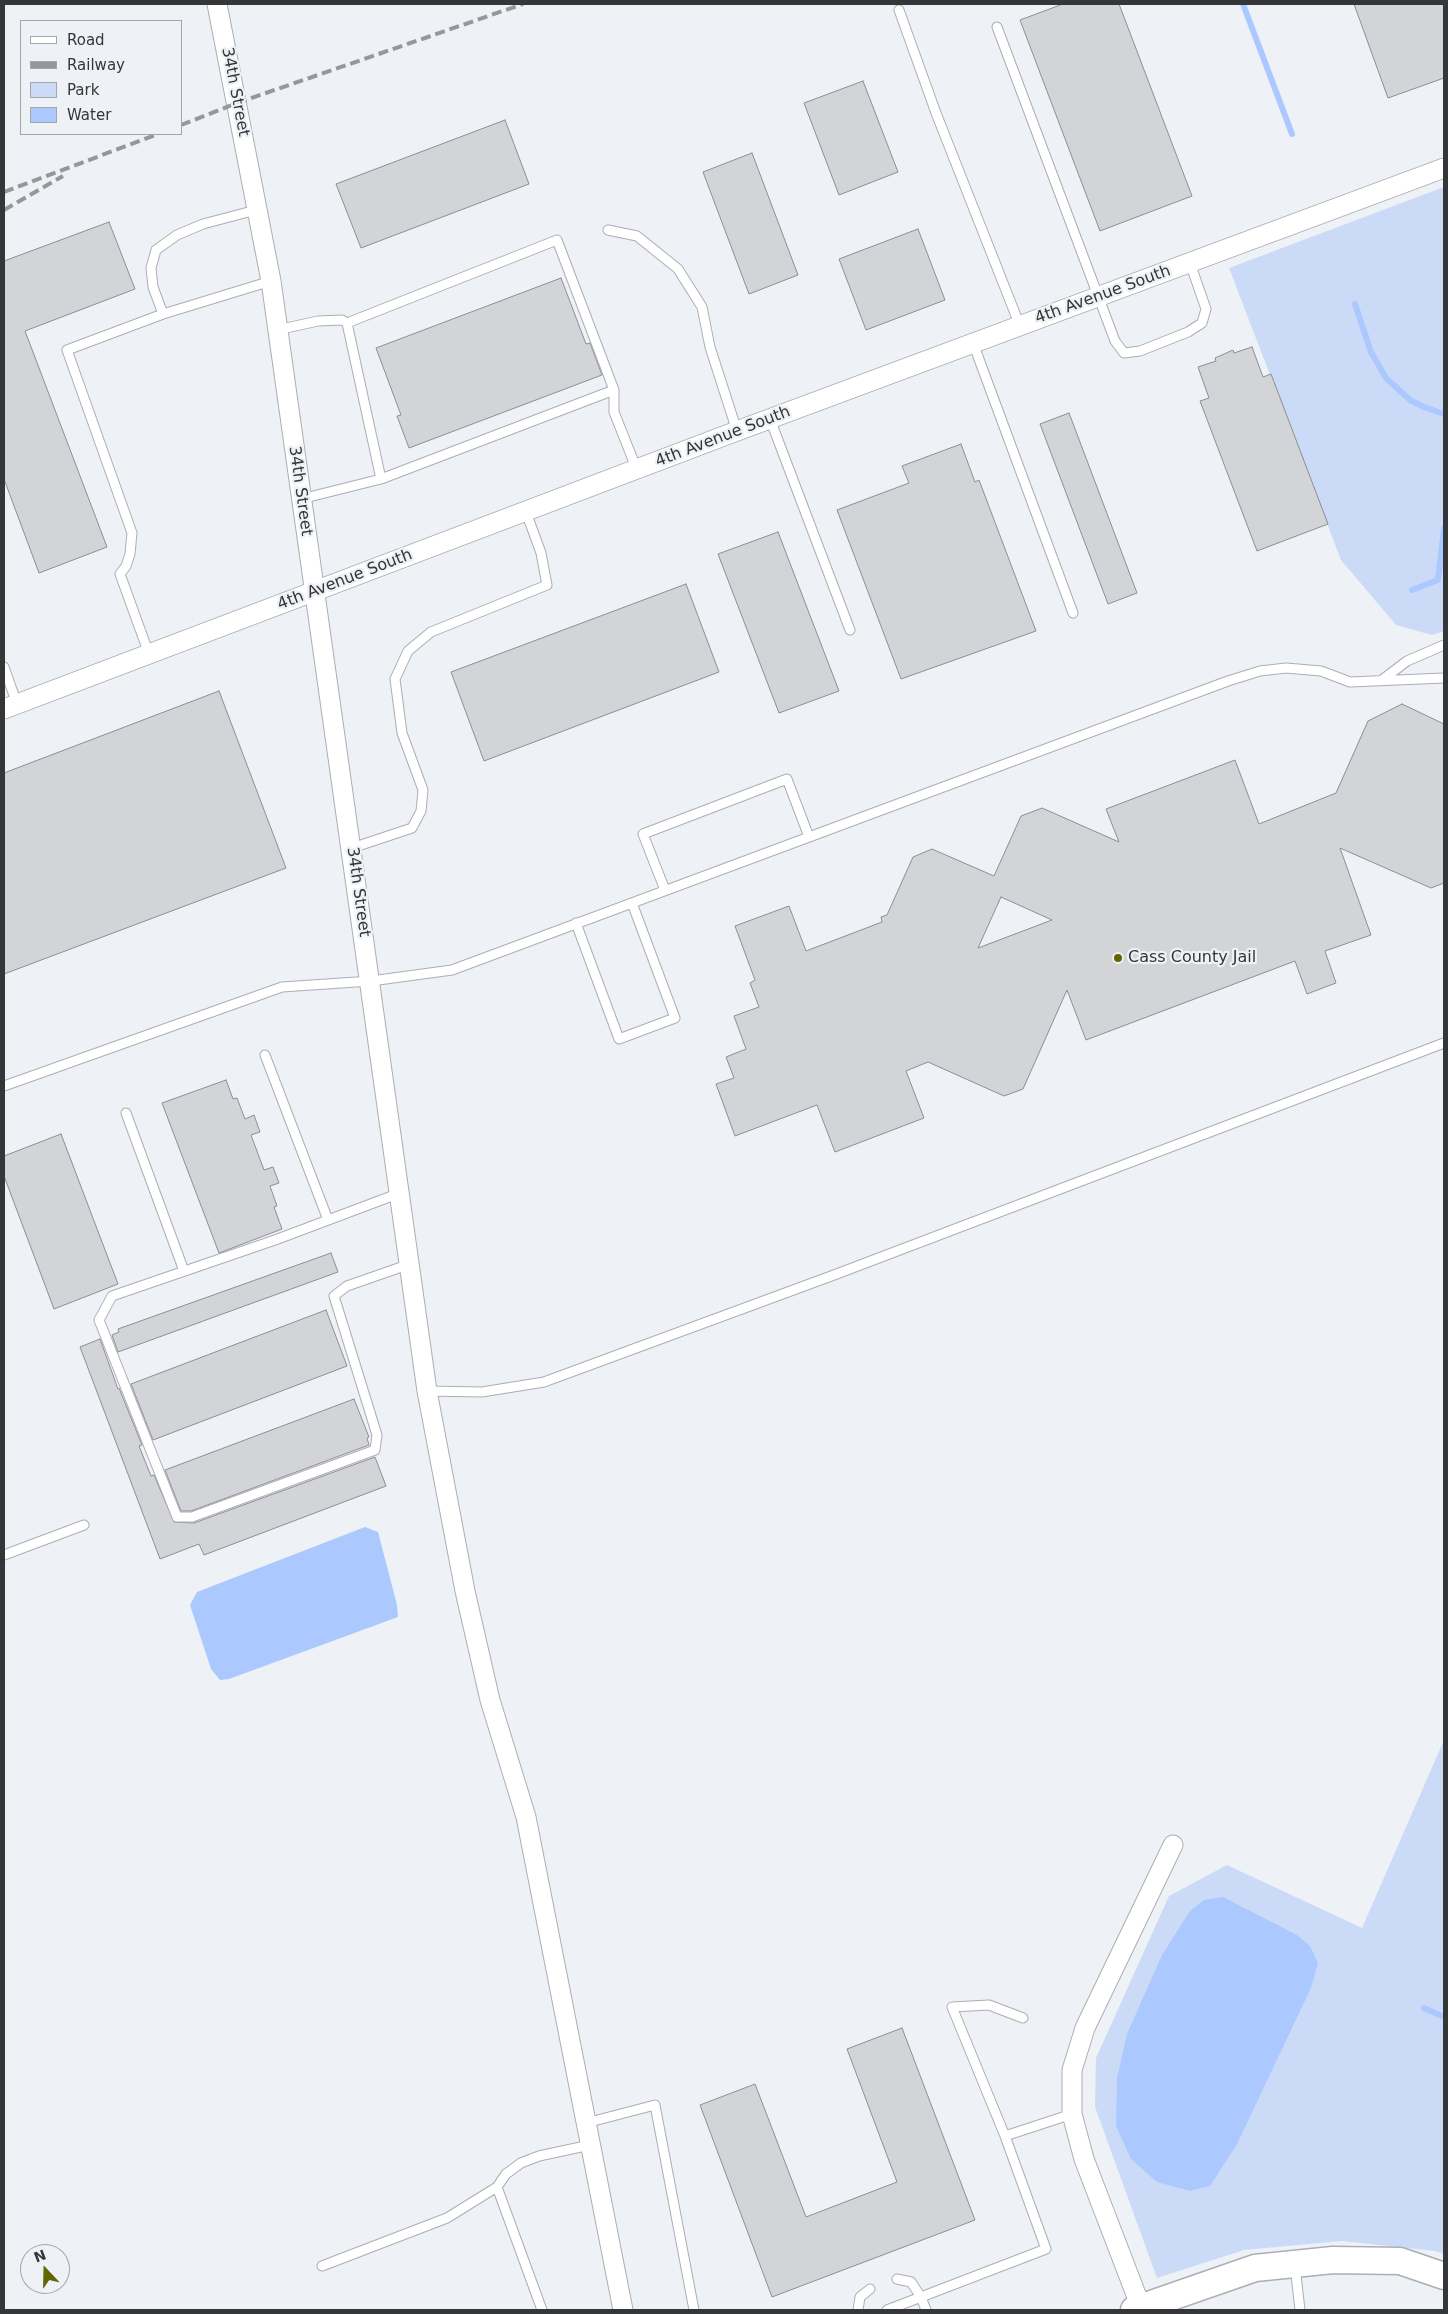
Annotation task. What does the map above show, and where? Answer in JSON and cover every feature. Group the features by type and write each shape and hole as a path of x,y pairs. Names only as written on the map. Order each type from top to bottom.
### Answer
{"street":[{"name":"34th Street","path":"218,4 271,281 371,981 427,1391 465,1591 490,1700 526,1817 623,2310"},
{"name":"4th Avenue South","path":"10,707 770,419 1444,168"},
{"path":"1174,1845 1085,2028 1072,2070 1072,2114 1084,2159 1139,2309 1255,2268 1333,2260 1400,2261 1444,2276"}],"lane":[{"path":"899,10 936,113 1020,326"},
{"path":"997,27 1115,341 1124,353 1140,350 1188,332 1202,323 1206,309 1190,263"},
{"path":"162,314 154,287 151,268 156,250 177,235 203,224 256,210"},
{"path":"608,230 637,236 678,268 698,299 702,307 710,347 737,432"},
{"path":"347,323 557,240 614,390 614,412 637,470"},
{"path":"149,654 120,574 126,566 130,554 132,533 67,350 162,314 271,281"},
{"path":"277,330 318,322 342,320 347,323 381,479"},
{"path":"973,343 1073,613"},
{"path":"301,499 381,479 614,390"},
{"path":"770,419 850,630"},
{"path":"352,848 412,828 422,811 423,790 402,733 395,679 408,651 431,632 547,585 541,553 526,512"},
{"path":"1381,681 1407,661 1444,645"},
{"path":"4,666 10,707"},
{"path":"4,1086 282,986 371,981 452,970 1228,680 1260,671 1295,669 1321,671 1350,682 1444,678"},
{"path":"665,890 643,834 787,779 809,837"},
{"path":"576,924 619,1039 675,1018 632,902"},
{"path":"427,1391 482,1392 544,1382 852,1268 1444,1043"},
{"path":"266,1056 328,1220"},
{"path":"126,1113 184,1271"},
{"path":"400,1193 112,1296 99,1320 176,1518 192,1518 375,1450 377,1435 334,1296 347,1286 410,1264"},
{"path":"4,1555 84,1525"},
{"path":"887,2310 1046,2249 1005,2136 952,2007 989,2005 1023,2018"},
{"path":"586,2123 655,2105 694,2310"},
{"path":"1005,2136 1072,2114"},
{"path":"322,2266 447,2218 497,2187 506,2174 521,2163 539,2156 590,2145"},
{"path":"497,2187 542,2310"},
{"path":"1294,2264 1300,2310"},
{"path":"897,2279 910,2282 921,2297 926,2310"},
{"path":"858,2310 860,2297 870,2289"}],"green space":[{"path":"1444,187 1444,631 1432,635 1396,625 1341,560 1229,268"},
{"path":"1444,1740 1444,2254 1435,2251 1342,2241 1244,2250 1157,2278 1095,2107 1096,2058 1169,1896 1227,1865 1362,1928"}],"water":[{"path":"365,1527 378,1532 397,1605 398,1617 229,1679 220,1680 211,1669 190,1605 197,1592"},
{"path":"1223,1897 1297,1935 1310,1946 1318,1963 1311,1988 1237,2144 1210,2186 1190,2191 1157,2182 1131,2159 1116,2126 1117,2078 1127,2034 1162,1955 1190,1911 1204,1900"}],"building":[{"path":"1063,4 1119,4 1192,196 1100,231 1020,20"},
{"path":"1354,4 1444,4 1444,78 1388,98"},
{"path":"863,81 898,172 839,195 804,103"},
{"path":"505,120 529,184 361,248 336,184"},
{"path":"752,153 798,275 749,294 703,172"},
{"path":"109,222 135,289 25,331 107,547 39,573 4,479 4,261"},
{"path":"918,229 945,300 866,330 839,259"},
{"path":"561,278 586,344 590,343 602,375 409,448 397,416 401,415 376,348"},
{"path":"1252,347 1263,377 1271,374 1328,524 1257,551 1200,401 1209,398 1198,367 1216,361 1215,358 1233,350 1234,353"},
{"path":"1069,413 1137,593 1108,604 1040,424"},
{"path":"961,444 975,482 979,480 1036,631 901,679 837,510 909,483 902,466"},
{"path":"778,532 839,691 779,713 718,554"},
{"path":"686,584 719,672 484,761 451,672"},
{"path":"219,691 286,868 4,974 4,773"},
{"name":"Cass County Jail","path":"1402,704 1444,724 1444,883 1431,888 1340,848 1371,935 1325,951 1336,983 1307,994 1295,961 1086,1040 1067,990 1023,1089 1004,1096 928,1062 906,1071 924,1118 835,1152 817,1105 735,1136 716,1084 734,1078 726,1057 746,1049 734,1016 759,1007 750,983 755,980 735,926 789,906 806,951 882,922 881,917 887,915 913,857 932,849 994,876 1021,816 1042,808 1119,842 1106,809 1235,760 1259,824 1336,793 1368,721","holes":["1001,897 1052,920 978,948"]},
{"path":"226,1080 233,1099 237,1098 245,1119 254,1115 260,1132 251,1135 264,1170 273,1167 279,1183 270,1186 277,1206 274,1207 282,1229 219,1253 162,1103"},
{"path":"61,1134 118,1284 54,1309 4,1176 4,1156"},
{"path":"331,1253 338,1272 118,1352 112,1335 119,1332 118,1329"},
{"path":"326,1310 347,1366 153,1440 131,1384"},
{"path":"100,1339 118,1389 142,1445 139,1446 151,1476 154,1475 174,1522 194,1523 375,1457 386,1486 204,1555 199,1544 160,1559 80,1347"},
{"path":"354,1399 369,1437 367,1438 369,1445 191,1511 181,1511 165,1470"},
{"path":"902,2028 975,2220 772,2297 700,2105 755,2084 806,2217 897,2182 847,2049"}],"waterway":[{"path":"1243,4 1292,134"},
{"path":"1355,304 1371,352 1386,378 1410,400 1444,414"},
{"path":"1412,590 1438,580 1444,528"},
{"path":"1424,2008 1444,2017"}],"railway":[{"path":"182,125 237,103 523,4"},
{"path":"4,192 155,135"},
{"path":"4,210 63,176"}],"place":[{"name":"Cass County Jail","path":"1118,958"}]}
